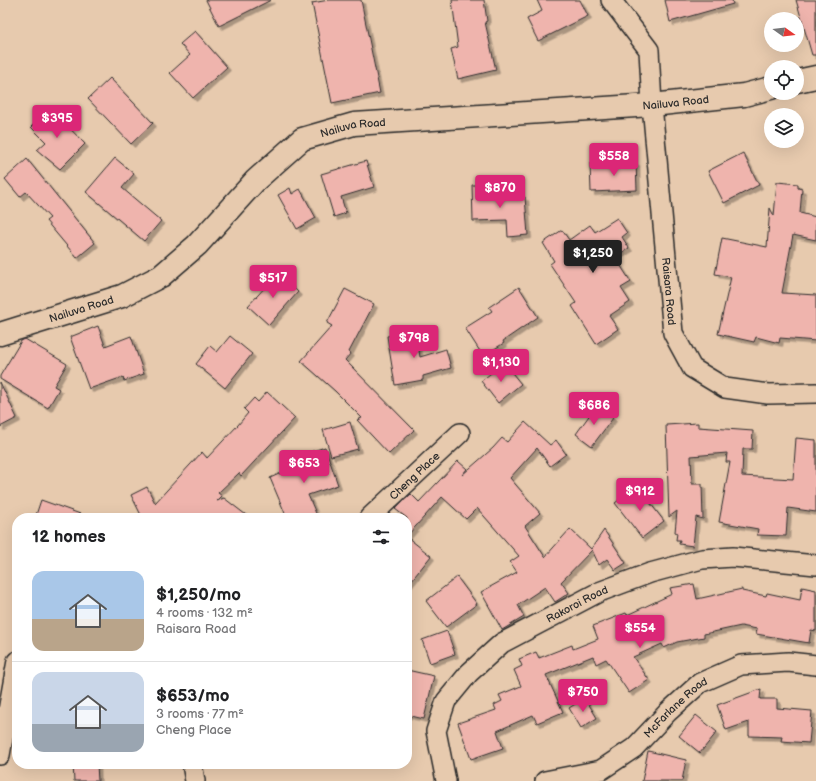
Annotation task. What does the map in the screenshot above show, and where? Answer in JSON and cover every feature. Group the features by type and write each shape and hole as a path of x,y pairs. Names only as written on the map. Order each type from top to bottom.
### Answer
{"main road":[{"path":"804,79 816,76"},
{"name":"Nailuva Road","path":"0,334 122,296 161,276 197,245 256,180 302,139 354,124 652,104 744,95 764,90"}],"street":[{"name":"Raisara Road","path":"611,0 649,50 652,104 673,333 692,368 725,388 768,394 816,392"},
{"name":"Cheng Place","path":"374,513 460,433"},
{"name":"Rakoroi Road","path":"446,781 436,731 446,701 469,672 502,643 598,592 650,573 702,559 733,557 816,565"},
{"name":"McFarlane Road","path":"545,781 601,770 634,748 668,712 700,682 741,665 788,662 816,665"},
{"path":"0,755 12,689"},
{"path":"193,769 195,781"}],"building":[{"path":"206,0 271,0 219,26"},
{"path":"329,0 361,0 380,93 332,103 312,3"},
{"path":"452,0 484,0 487,21 485,22 496,70 458,79 451,49 458,47"},
{"path":"537,0 580,0 588,16 538,41 527,19 542,11"},
{"path":"665,0 732,0 733,4 670,22"},
{"path":"796,0 816,0 816,55 812,55 804,28 804,12 799,12"},
{"path":"195,31 227,67 193,98 170,73 190,55 180,44"},
{"path":"110,78 153,123 131,144 88,99"},
{"path":"50,108 85,144 60,169 37,150 46,142 31,127"},
{"path":"743,153 759,185 724,203 708,171"},
{"path":"115,158 134,174 122,188 161,221 144,241 86,192"},
{"path":"27,159 95,243 77,258 46,221 50,218 26,192 20,197 5,179"},
{"path":"366,161 374,187 341,197 346,213 334,217 321,174"},
{"path":"636,162 637,190 591,192 590,164"},
{"path":"777,182 798,184 798,188 802,189 800,213 816,217 816,240 793,235 782,293 816,295 816,341 780,338 779,343 756,337 754,342 718,334 731,277 715,274 722,238 767,247 770,208 774,216"},
{"path":"472,185 500,185 500,199 525,197 528,235 508,237 507,220 473,221"},
{"path":"290,188 292,194 300,189 316,218 297,229 278,195"},
{"path":"617,218 627,233 622,237 629,248 615,257 631,282 621,288 630,302 609,316 618,329 596,344 572,306 576,303 550,264 554,261 543,243 562,230 569,240 590,225 595,232"},
{"path":"278,273 298,292 269,325 248,306"},
{"path":"519,287 538,317 503,341 504,343 483,356 465,328 492,311 489,307"},
{"path":"345,289 374,304 349,352 351,353 345,360 414,430 389,454 357,420 362,418 335,391 301,361 332,326 327,323"},
{"path":"98,326 105,346 131,336 144,374 124,381 123,377 89,389 70,337"},
{"path":"416,332 420,357 446,349 451,368 423,376 423,380 395,385 387,336"},
{"path":"230,336 252,354 225,388 196,364 210,346 217,352"},
{"path":"25,339 67,364 54,386 59,389 48,408 0,379 0,376 21,341"},
{"path":"504,363 521,384 498,403 481,381"},
{"path":"0,382 17,418 0,427"},
{"path":"267,392 295,418 241,476 239,473 218,493 222,496 217,501 224,498 244,513 140,513 131,495 147,487 155,503 202,452 207,458 248,413 244,409 254,398 258,402"},
{"path":"596,406 613,418 592,446 576,434"},
{"path":"350,422 358,449 331,456 323,430"},
{"path":"525,422 550,445 556,440 566,454 550,466 537,448 510,478 540,513 525,526 545,557 570,529 591,549 604,530 626,563 615,570 607,559 599,565 592,550 561,582 569,593 555,602 545,587 518,605 524,617 502,630 481,592 517,572 510,562 519,556 477,508 466,519 442,497 412,530 412,513 400,513 395,509 411,494 419,502 458,461 467,469 462,475 493,448 502,438 507,442"},
{"path":"698,423 698,427 753,431 752,449 743,449 742,476 793,479 796,438 816,440 816,512 788,508 786,536 757,535 758,529 719,522 730,462 726,462 727,453 691,456 692,484 702,484 703,519 696,517 693,546 679,544 680,540 676,540 677,533 675,532 677,511 669,517 666,425"},
{"path":"325,447 338,485 308,495 316,513 285,513 270,478 297,466 295,457"},
{"path":"637,486 664,521 642,538 615,503"},
{"path":"41,500 78,513 37,513"},
{"path":"412,541 431,556 412,580"},
{"path":"457,577 477,604 446,627 426,601"},
{"path":"694,584 697,599 742,589 742,591 766,596 767,593 800,600 802,587 816,590 816,631 811,630 809,643 756,634 757,629 741,626 704,634 704,637 677,642 664,648 662,644 633,657 649,680 629,693 606,659 596,664 593,656 546,675 563,712 537,723 533,715 497,731 503,748 471,759 458,723 496,710 494,705 502,701 499,695 521,686 514,670 522,666 519,659 536,652 539,658 572,645 573,649 598,639 593,626 626,613 627,615 672,594 670,588"},
{"path":"447,631 455,654 430,663 422,640"},
{"path":"412,671 434,676 424,719 412,716"},
{"path":"761,689 760,699 777,699 777,708 812,711 809,743 781,741 782,737 749,736 749,722 726,730 717,705"},
{"path":"585,698 597,718 581,728 569,708"},
{"path":"696,715 717,732 700,753 679,736"},
{"path":"648,751 686,760 682,781 642,781"},
{"path":"73,769 97,769 98,781 74,781"}]}
